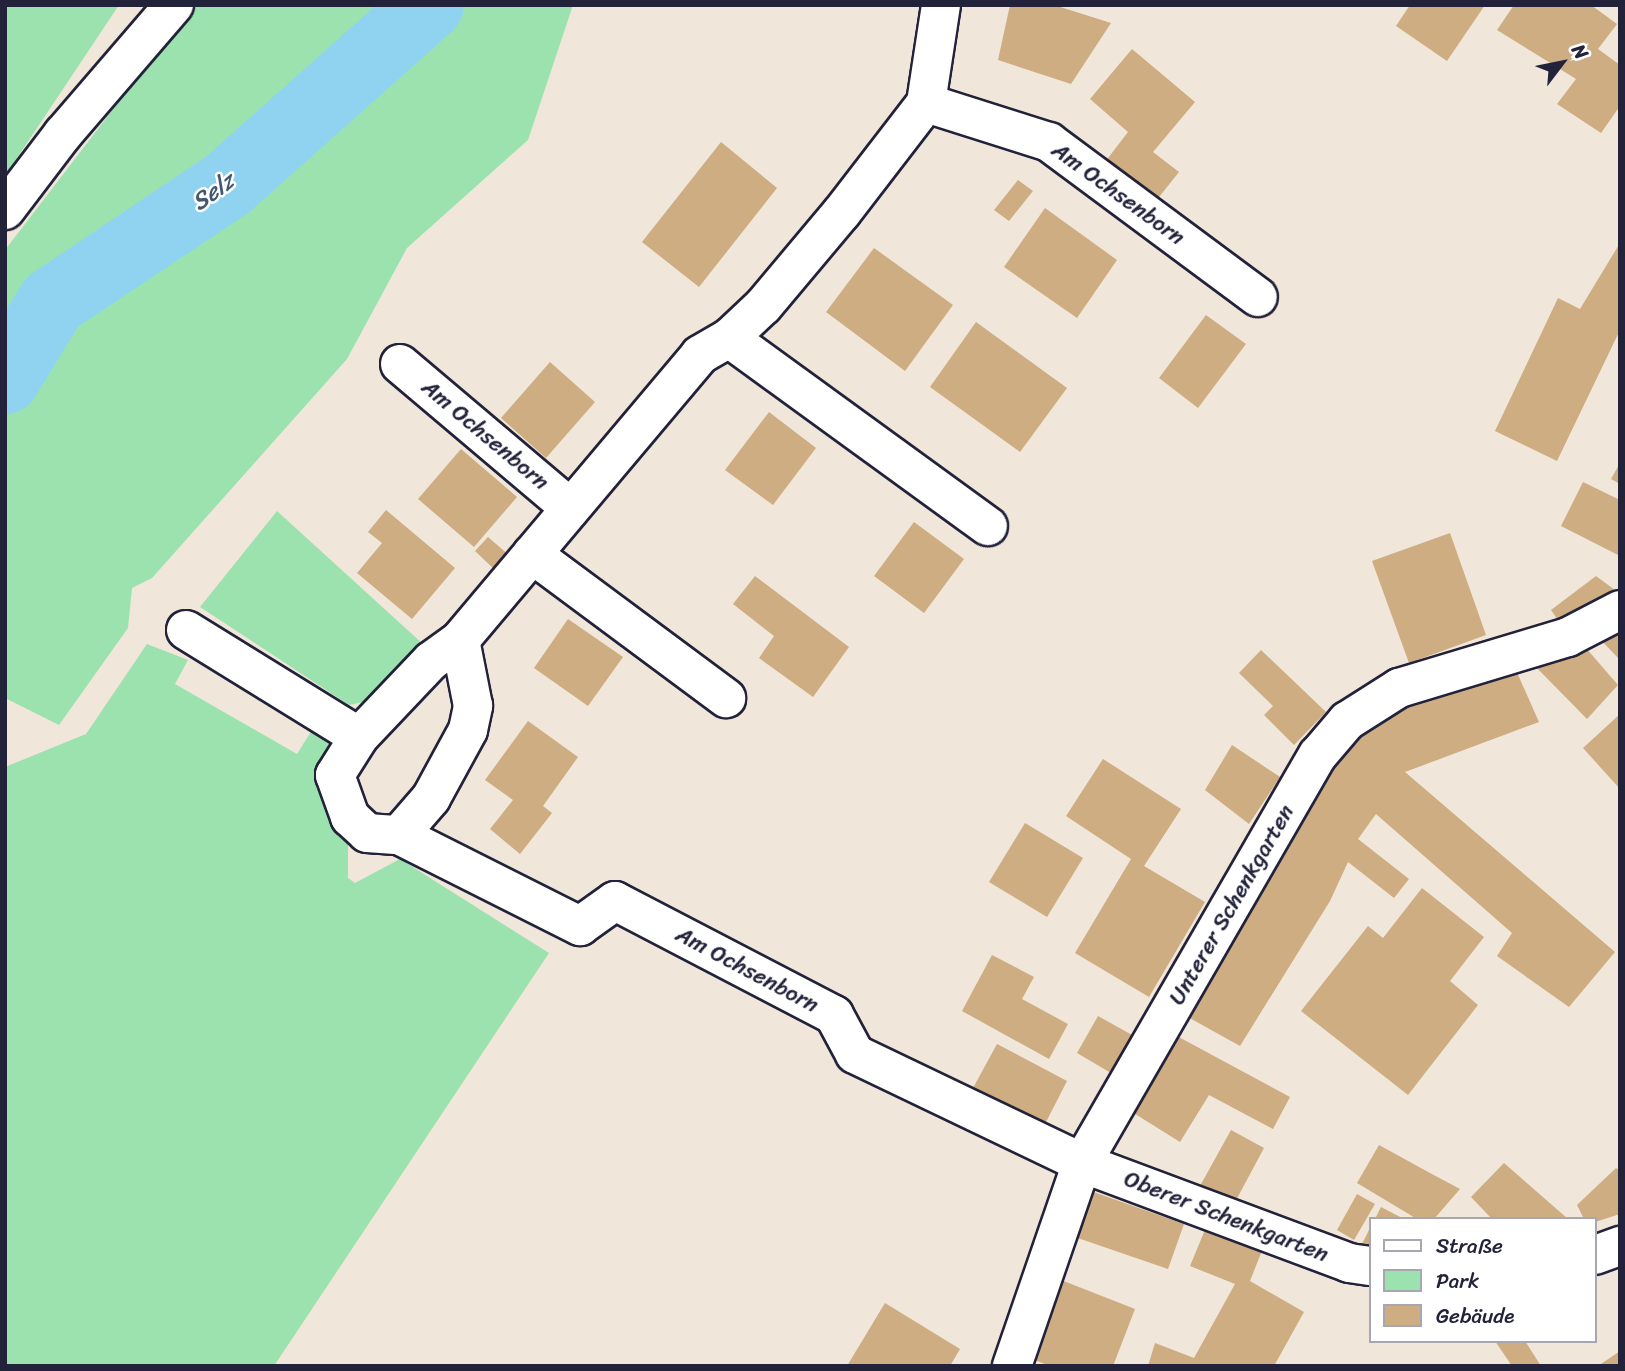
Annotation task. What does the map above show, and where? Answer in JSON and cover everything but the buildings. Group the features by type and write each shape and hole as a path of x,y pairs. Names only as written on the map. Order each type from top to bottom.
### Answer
{"street":[{"path":"63,134 144,5"},
{"path":"5,210 63,134 174,5"},
{"name":"Am Ochsenborn","path":"941,5 926,103 842,212 729,338 700,355 569,507 460,640 431,661 359,737 335,775 350,817 367,832 399,835 580,926 615,901 834,1015 855,1054 1082,1163"},
{"name":"Am Ochsenborn","path":"926,103 1049,142 1258,297"},
{"path":"729,338 988,526"},
{"name":"Am Ochsenborn","path":"400,364 569,507"},
{"path":"531,554 726,698"},
{"name":"Unterer Schenkgarten","path":"1012,1366 1082,1163 1318,755 1347,721 1399,688 1568,637 1620,610"},
{"path":"186,630 359,737"},
{"path":"399,835 431,798 468,730 472,706 460,640"},
{"name":"Oberer Schenkgarten","path":"1082,1163 1349,1263 1370,1266"},
{"path":"1597,1254 1620,1246"}],"green space":[{"path":"5,5 119,5 5,176"},
{"path":"193,5 573,5 528,140 407,248 347,359 152,578 132,588 128,628 59,725 5,698 5,250"},
{"path":"277,511 424,645 377,699 349,705 200,607"},
{"path":"147,644 188,660 175,684 297,754 312,730 329,743 322,777 348,835 348,878 355,883 400,859 549,953 274,1366 5,1366 5,767 86,734"}],"waterway":[{"name":"Selz","path":"5,379 52,302 228,184 429,5"}]}
